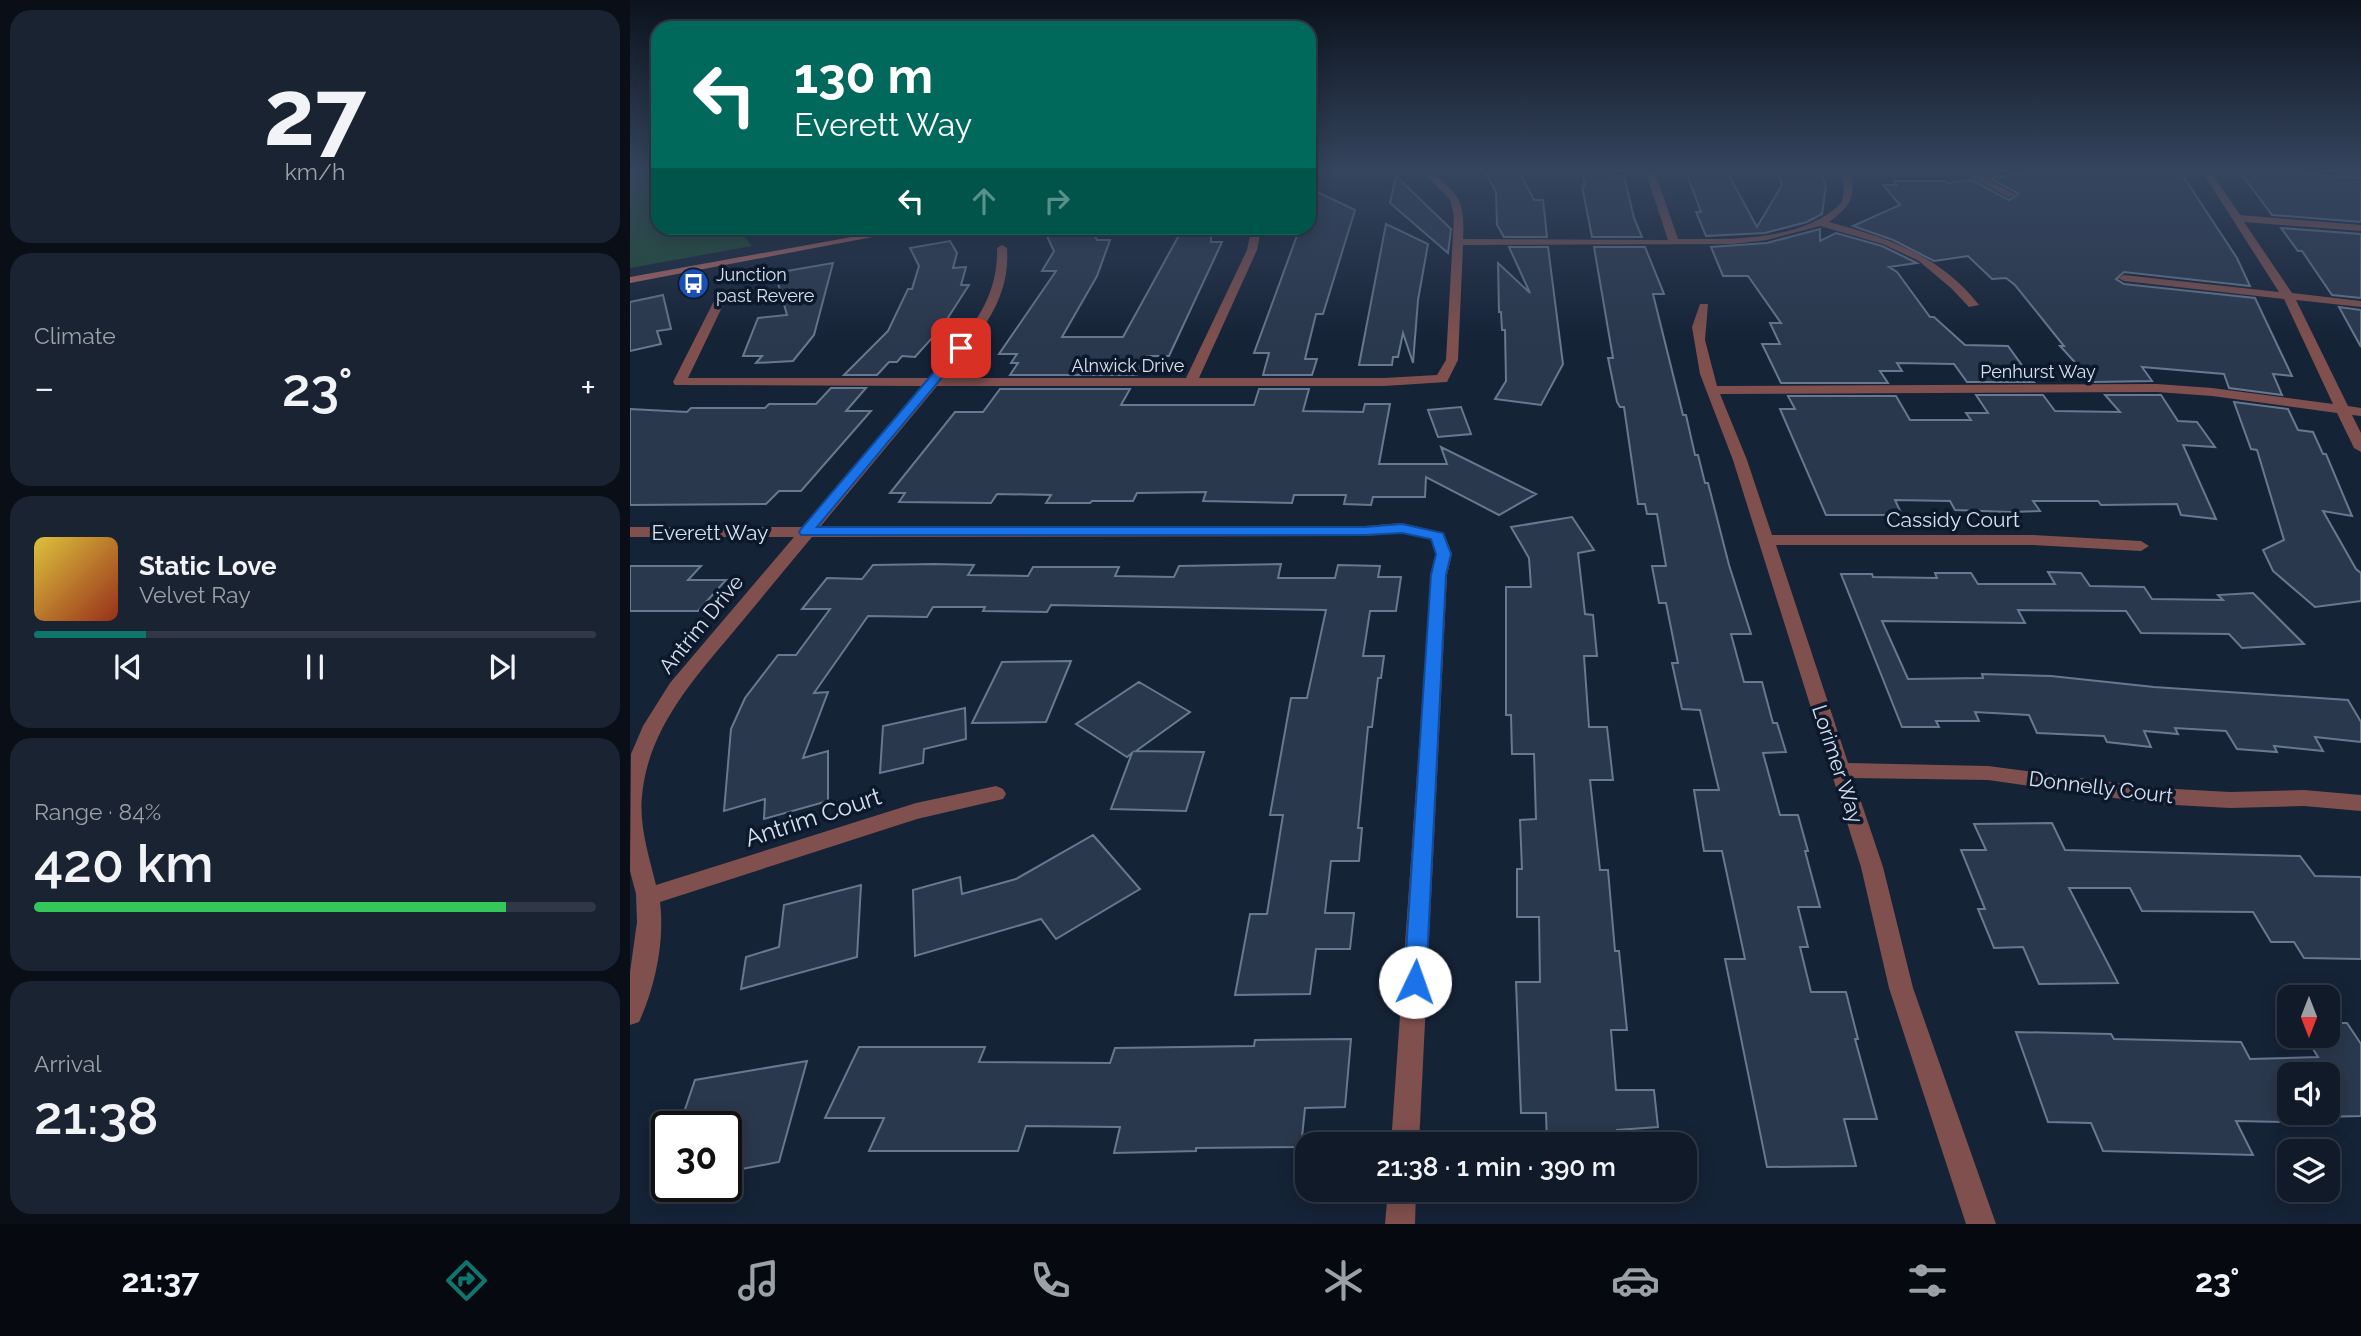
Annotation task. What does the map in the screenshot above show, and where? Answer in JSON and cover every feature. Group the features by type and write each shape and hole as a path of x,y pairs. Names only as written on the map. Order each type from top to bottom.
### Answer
{"main road":[{"path":"630,280 867,235"}],"street":[{"name":"Alnwick Drive","path":"720,299 680,382 1442,379 1452,359 1458,227"},
{"path":"1669,227 1674,242"},
{"path":"1457,242 1741,240 1809,227"},
{"path":"1835,227 1884,241 1930,262 1945,273 1973,305"},
{"path":"2243,227 2288,296 2361,448"},
{"path":"1191,382 1252,250 1255,235"},
{"name":"Antrim Drive","path":"630,1014 638,995 647,948 648,897 632,842 631,799 638,759 654,721 677,687 992,309 1004,265 1002,248"},
{"path":"2124,278 2361,304"},
{"name":"Lorimer Way","path":"1704,306 1698,328 1700,348 1721,420 1740,460 1841,770 1871,867 1901,988 1982,1224"},
{"name":"Penhurst Way","path":"1713,390 2157,388 2212,392 2361,412"},
{"name":"Everett Way","path":"630,532 1365,531 1402,528 1438,536 1444,554 1439,575 1406,1132"},
{"name":"Cassidy Court","path":"1765,540 2033,540 2141,546"},
{"name":"Donnelly Court","path":"1841,770 1988,773 2157,796 2230,800 2304,798 2361,803"},
{"name":"Antrim Court","path":"648,897 916,811 996,794"},
{"path":"1400,1224 1401,1202"}],"green space":[{"path":"630,227 651,227 651,235 743,235 752,246 630,268"}],"building":[{"path":"1316,227 1350,227 1323,314 1316,314 1305,359 1317,359 1312,375 1263,375 1269,353 1254,353 1297,235 1316,235"},
{"path":"1385,227 1393,227 1428,244 1418,300 1413,363 1403,333 1398,357 1393,357 1392,365 1359,365"},
{"path":"1418,227 1449,227 1448,253"},
{"path":"1498,227 1546,227 1547,237 1504,237"},
{"path":"1590,227 1638,227 1642,237 1592,237"},
{"path":"1702,227 1787,227 1765,233 1706,236"},
{"path":"1856,227 2217,227 2237,258 2250,286 2124,272 2116,279 2124,284 2255,298 2292,376 2273,374 2282,395 2229,388 2224,374 2142,367 2152,381 2093,382 2060,346 2064,346 2015,285 2006,278 1992,279 1968,256 1934,261 1893,240"},
{"path":"2281,228 2361,234 2361,298 2332,295 2302,251 2298,251"},
{"path":"1820,229 1820,241 1836,233 1882,246 1917,263 1889,267 1897,272 1930,317 1934,317 1965,345 2008,346 2034,382 1967,382 1954,364 1897,363 1902,371 1880,371 1888,383 1781,383 1762,344 1780,344 1770,323 1781,323 1748,276 1723,276 1711,247 1767,243"},
{"path":"1046,235 1094,235 1097,240 1110,240 1097,276 1062,337 1123,337 1179,235 1211,235 1211,242 1222,242 1169,356 1147,356 1137,375 1010,375 1018,363 1011,363 1017,354 999,354 1056,271 1042,271 1054,251"},
{"path":"950,241 957,253 953,268 966,267 961,285 969,285 942,327 915,357 902,356 897,362 889,362 877,375 844,375 888,331 908,289 912,289 919,266 910,248"},
{"path":"1509,247 1548,247 1563,364 1541,405 1495,399 1506,381 1505,330 1502,330 1499,312 1498,263 1530,293"},
{"path":"1594,247 1645,247 1664,294 1653,294 1683,415 1686,415 1705,483 1708,483 1729,565 1751,634 1731,634 1744,682 1762,682 1773,723 1777,723 1786,752 1763,753 1780,815 1798,815 1820,907 1798,907 1808,947 1800,947 1811,992 1846,992 1858,1039 1855,1039 1877,1119 1844,1119 1856,1166 1767,1167 1725,959 1745,959 1722,851 1704,851 1694,790 1719,790 1700,710 1682,709 1672,663 1678,663 1666,603 1659,603 1652,566 1666,566 1657,514 1647,514 1645,504 1638,504 1624,407 1620,407 1617,402 1608,358 1613,358"},
{"path":"833,263 814,335 793,361 756,363 762,356 743,356 758,318 787,315 775,273"},
{"path":"663,295 671,329 657,331 661,344 630,351 630,302"},
{"path":"2339,307 2361,310 2361,347"},
{"path":"831,388 866,388 846,411 871,411 801,491 779,491 766,504 630,505 630,409 687,412 691,408 765,408 769,404 816,404"},
{"path":"1000,389 1130,389 1121,405 1254,405 1259,389 1309,389 1303,411 1363,412 1365,404 1390,404 1379,464 1447,464 1441,447 1536,494 1499,515 1426,477 1425,497 1373,497 1371,505 1344,504 1346,495 1294,495 1292,503 1203,501 1206,492 1137,493 1133,501 1090,503 1046,503 1051,495 997,494 991,503 899,502 905,493 890,493 955,412 983,412"},
{"path":"1976,395 2043,395 2055,411 2120,412 2105,395 2161,395 2178,421 2197,422 2215,447 2183,445 2216,519 2181,515 2177,504 2101,505 2098,501 2033,501 2040,511 2010,512 1955,510 1950,501 1895,500 1902,515 1826,515 1780,409 1795,409 1788,396 1896,396 1910,420 1971,420 1966,413 1988,413"},
{"path":"2234,402 2288,409 2298,430 2313,432 2323,454 2326,454 2352,516 2323,511 2356,569 2361,573 2361,601 2315,607 2273,571 2263,550 2284,540 2257,450 2251,449"},
{"path":"1461,407 1471,434 1438,437 1428,410"},
{"path":"1572,517 1594,550 1578,553 1585,614 1593,615 1597,656 1584,656 1589,727 1607,727 1613,780 1590,780 1600,870 1608,870 1615,951 1619,951 1627,1030 1611,1030 1616,1090 1654,1090 1658,1127 1617,1132 1547,1132 1546,1113 1521,1113 1516,982 1540,982 1539,917 1517,917 1517,869 1522,869 1520,820 1536,819 1534,754 1512,754 1511,715 1506,715 1506,587 1531,587 1529,558 1511,527"},
{"path":"1281,564 1278,578 1335,578 1338,565 1380,566 1378,577 1401,577 1396,611 1370,611 1363,656 1384,656 1381,678 1378,678 1372,727 1368,727 1358,828 1362,828 1359,861 1331,861 1325,913 1354,913 1350,949 1316,949 1310,994 1235,995 1250,914 1267,914 1283,815 1270,815 1291,698 1307,698 1326,610 1051,605 1047,612 983,611 985,607 933,607 927,617 868,616 814,693 828,692 803,758 828,751 828,801 764,819 765,799 724,811 731,729 745,698 778,655 796,655 830,609 802,609 827,578 862,579 873,565 974,565 968,575 1028,576 1033,567 1119,567 1115,576 1174,577 1179,566"},
{"path":"630,566 701,566 688,580 726,580 698,611 630,611"},
{"path":"2048,572 2081,573 2090,586 2144,587 2152,599 2223,600 2218,595 2253,593 2304,644 2242,648 2229,634 2141,633 2126,611 2018,610 2025,623 1882,621 1908,679 1983,678 1982,674 2051,676 2154,687 2348,700 2361,722 2361,742 2315,737 2323,751 2274,746 2277,752 2237,749 2226,731 2175,728 2178,734 2144,731 2151,747 2107,742 2104,736 2037,733 2029,715 1975,712 1979,721 1936,721 1939,727 1902,727 1841,574 1937,578 1935,573 1971,573 1978,584 2055,584"},
{"path":"1071,661 1046,722 972,723 1002,662"},
{"path":"1139,682 1190,712 1136,751 1204,752 1186,811 1111,809 1132,753 1127,757 1076,724"},
{"path":"965,708 966,739 924,749 923,763 880,773 883,726"},
{"path":"2052,823 2065,850 2300,856 2315,876 2361,877 2361,959 2304,958 2294,942 2271,942 2253,912 2142,911 2130,888 2069,888 2118,983 2039,984 2023,947 1994,948 1978,909 1985,909 1961,850 1986,850 1974,824"},
{"path":"1093,835 1140,889 1056,939 1041,919 915,956 913,890 960,877 962,894 1016,879"},
{"path":"861,885 857,957 741,989 746,957 779,947 784,905"},
{"path":"2340,1023 2347,1023 2361,1044 2361,1116 2340,1117 2340,1062 2277,1062 2277,1122 2236,1121 2253,1155 2103,1151 2091,1123 2048,1122 2016,1032 2111,1034 2114,1039 2241,1042 2250,1059 2318,1057 2312,1048 2340,1048"},
{"path":"1351,1039 1345,1107 1305,1108 1303,1132 1295,1132 1295,1147 1196,1148 1196,1151 1114,1153 1120,1127 1026,1126 1018,1151 869,1151 884,1118 825,1118 859,1047 985,1047 979,1062 1110,1063 1115,1048 1254,1046 1255,1040"},
{"path":"807,1061 779,1162 742,1169 742,1111 684,1111 695,1080"}],"place":[{"name":"Junction past Revere","path":"693,284"}],"route":[{"path":"961,348 806,532 1365,531 1402,528 1438,536 1444,554 1439,575 1415,982"}]}
